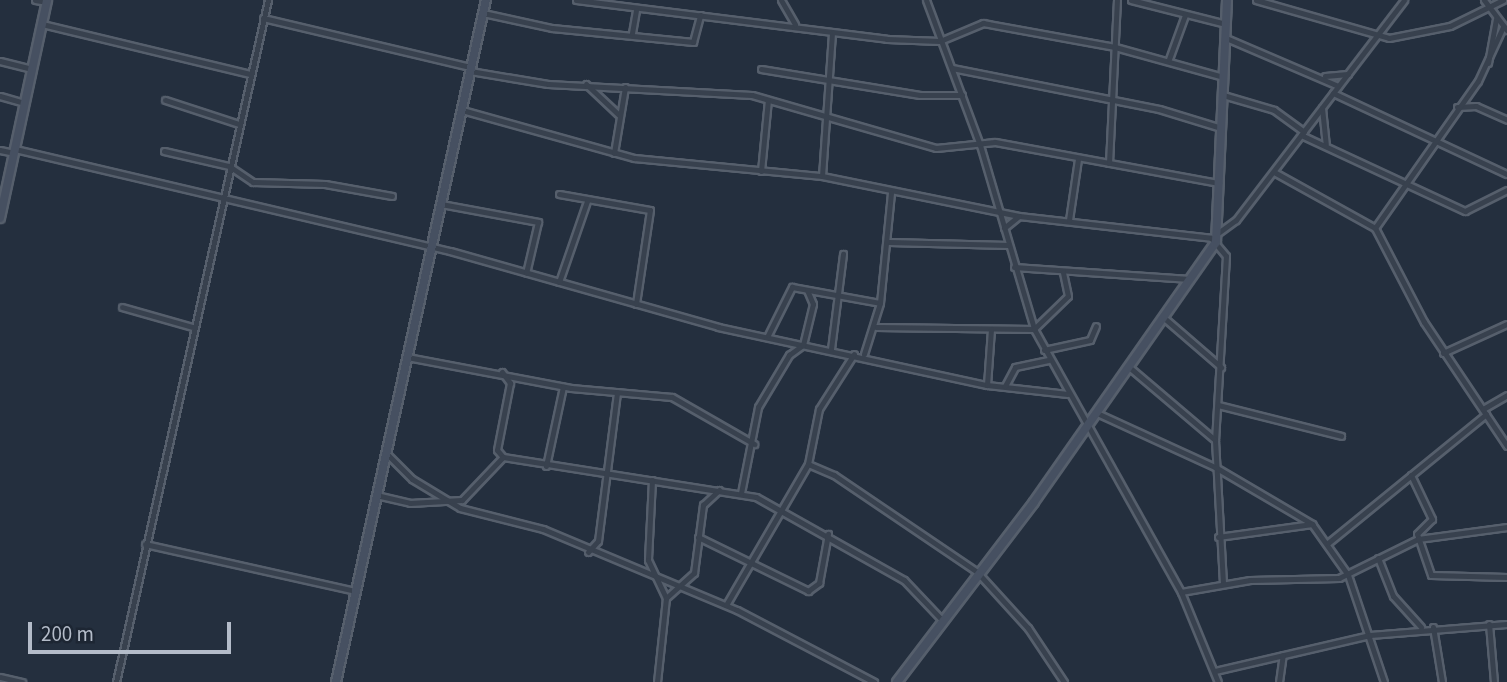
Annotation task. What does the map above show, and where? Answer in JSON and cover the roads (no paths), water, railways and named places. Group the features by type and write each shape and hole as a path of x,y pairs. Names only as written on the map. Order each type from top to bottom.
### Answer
{"street":[{"path":"0,218 46,1 35,0"},
{"path":"116,682 192,327 268,0"},
{"path":"336,682 486,0"},
{"path":"576,0 636,10 795,24 832,33 940,41 984,23 1115,47 1221,73"},
{"path":"781,0 795,24"},
{"path":"926,0 980,145 1034,329 1058,379 1181,592 1218,682"},
{"path":"1109,163 1117,0"},
{"path":"1131,0 1226,24"},
{"path":"1223,583 1218,537 1215,440 1226,256 1217,238 1223,95 1221,73 1226,38 1227,0"},
{"path":"1256,0 1379,37 1420,35 1503,0"},
{"path":"897,682 1086,429 1217,238 1274,172 1323,105 1379,37 1404,0"},
{"path":"1375,228 1377,218 1488,66 1504,38 1505,28 1484,0"},
{"path":"632,33 636,10"},
{"path":"483,12 552,28 632,33 697,41 700,15"},
{"path":"1168,59 1185,15"},
{"path":"263,18 470,69 586,84 768,100 826,120 936,148 1003,143 1219,183"},
{"path":"1488,66 1496,19"},
{"path":"42,24 250,74"},
{"path":"822,176 831,79 832,33"},
{"path":"1226,38 1325,76 1338,86"},
{"path":"1115,57 1129,51"},
{"path":"0,61 31,69"},
{"path":"952,68 1113,99 1211,121 1222,128"},
{"path":"761,69 920,95 962,94"},
{"path":"1325,76 1348,74"},
{"path":"586,84 618,115"},
{"path":"614,153 618,115 625,87"},
{"path":"1333,93 1347,103 1434,139 1507,174"},
{"path":"1223,95 1274,110 1303,134 1465,211 1507,190"},
{"path":"0,96 24,103"},
{"path":"165,100 239,124"},
{"path":"761,171 768,100"},
{"path":"1323,105 1347,103"},
{"path":"1323,105 1326,144"},
{"path":"1457,107 1476,106 1507,120"},
{"path":"462,110 614,153 822,176 891,193 1019,216 1167,228 1217,238"},
{"path":"1211,121 1222,118"},
{"path":"970,147 975,133"},
{"path":"0,150 223,195 431,247 636,304 803,345 864,354 987,385 1067,394"},
{"path":"164,151 229,166 253,182 325,184 392,196"},
{"path":"1069,220 1078,159"},
{"path":"1274,172 1375,228 1443,353 1507,446"},
{"path":"864,354 876,323 880,303 889,242 891,193"},
{"path":"559,194 651,213 636,304"},
{"path":"559,282 587,201"},
{"path":"441,204 537,222 526,273"},
{"path":"993,244 1019,216"},
{"path":"1366,222 1377,218"},
{"path":"889,242 1008,245"},
{"path":"831,349 840,296 843,254"},
{"path":"1014,267 1063,273 1190,279"},
{"path":"876,323 1034,329 1068,296 1063,273"},
{"path":"768,335 776,328 788,290 807,290 880,303"},
{"path":"741,493 754,444 758,407 789,355 803,345 813,304 807,290"},
{"path":"122,307 192,327"},
{"path":"1163,317 1221,367"},
{"path":"1443,353 1507,324"},
{"path":"1044,350 1090,340 1096,326"},
{"path":"776,328 779,338"},
{"path":"987,385 991,329"},
{"path":"787,341 789,355"},
{"path":"724,605 736,594 781,507 812,457 819,409 855,354"},
{"path":"407,357 502,372 563,387 672,397 754,444"},
{"path":"1004,386 1015,367 1048,360"},
{"path":"1129,367 1215,440"},
{"path":"502,372 510,383 497,450 503,457 546,466 719,489 741,493 781,507 913,586 942,620"},
{"path":"1050,391 1058,379"},
{"path":"546,466 563,387"},
{"path":"588,552 598,541 617,393"},
{"path":"1328,543 1484,411 1507,395"},
{"path":"1218,405 1341,436"},
{"path":"1097,413 1215,467 1312,524 1328,543 1348,575 1384,682"},
{"path":"387,454 449,502"},
{"path":"449,502 468,496 503,457"},
{"path":"812,457 817,465 978,572 1028,628 1064,682"},
{"path":"808,464 817,465"},
{"path":"1411,475 1433,521 1418,539"},
{"path":"652,480 648,554 666,598 657,682"},
{"path":"666,598 694,573 703,505 719,489"},
{"path":"376,495 449,502 533,526 588,552 737,610 861,679 874,682"},
{"path":"1218,537 1312,524"},
{"path":"1181,592 1223,583 1348,575 1418,539 1507,527"},
{"path":"698,537 753,559 808,590 819,583 828,534"},
{"path":"1418,539 1432,575 1507,576"},
{"path":"145,544 356,592"},
{"path":"1378,558 1393,596 1421,627"},
{"path":"736,594 737,610"},
{"path":"1489,624 1494,682"},
{"path":"1215,671 1370,635 1421,627 1507,624"},
{"path":"1433,627 1442,682"},
{"path":"1279,682 1283,655"},
{"path":"0,677 22,682"}]}
